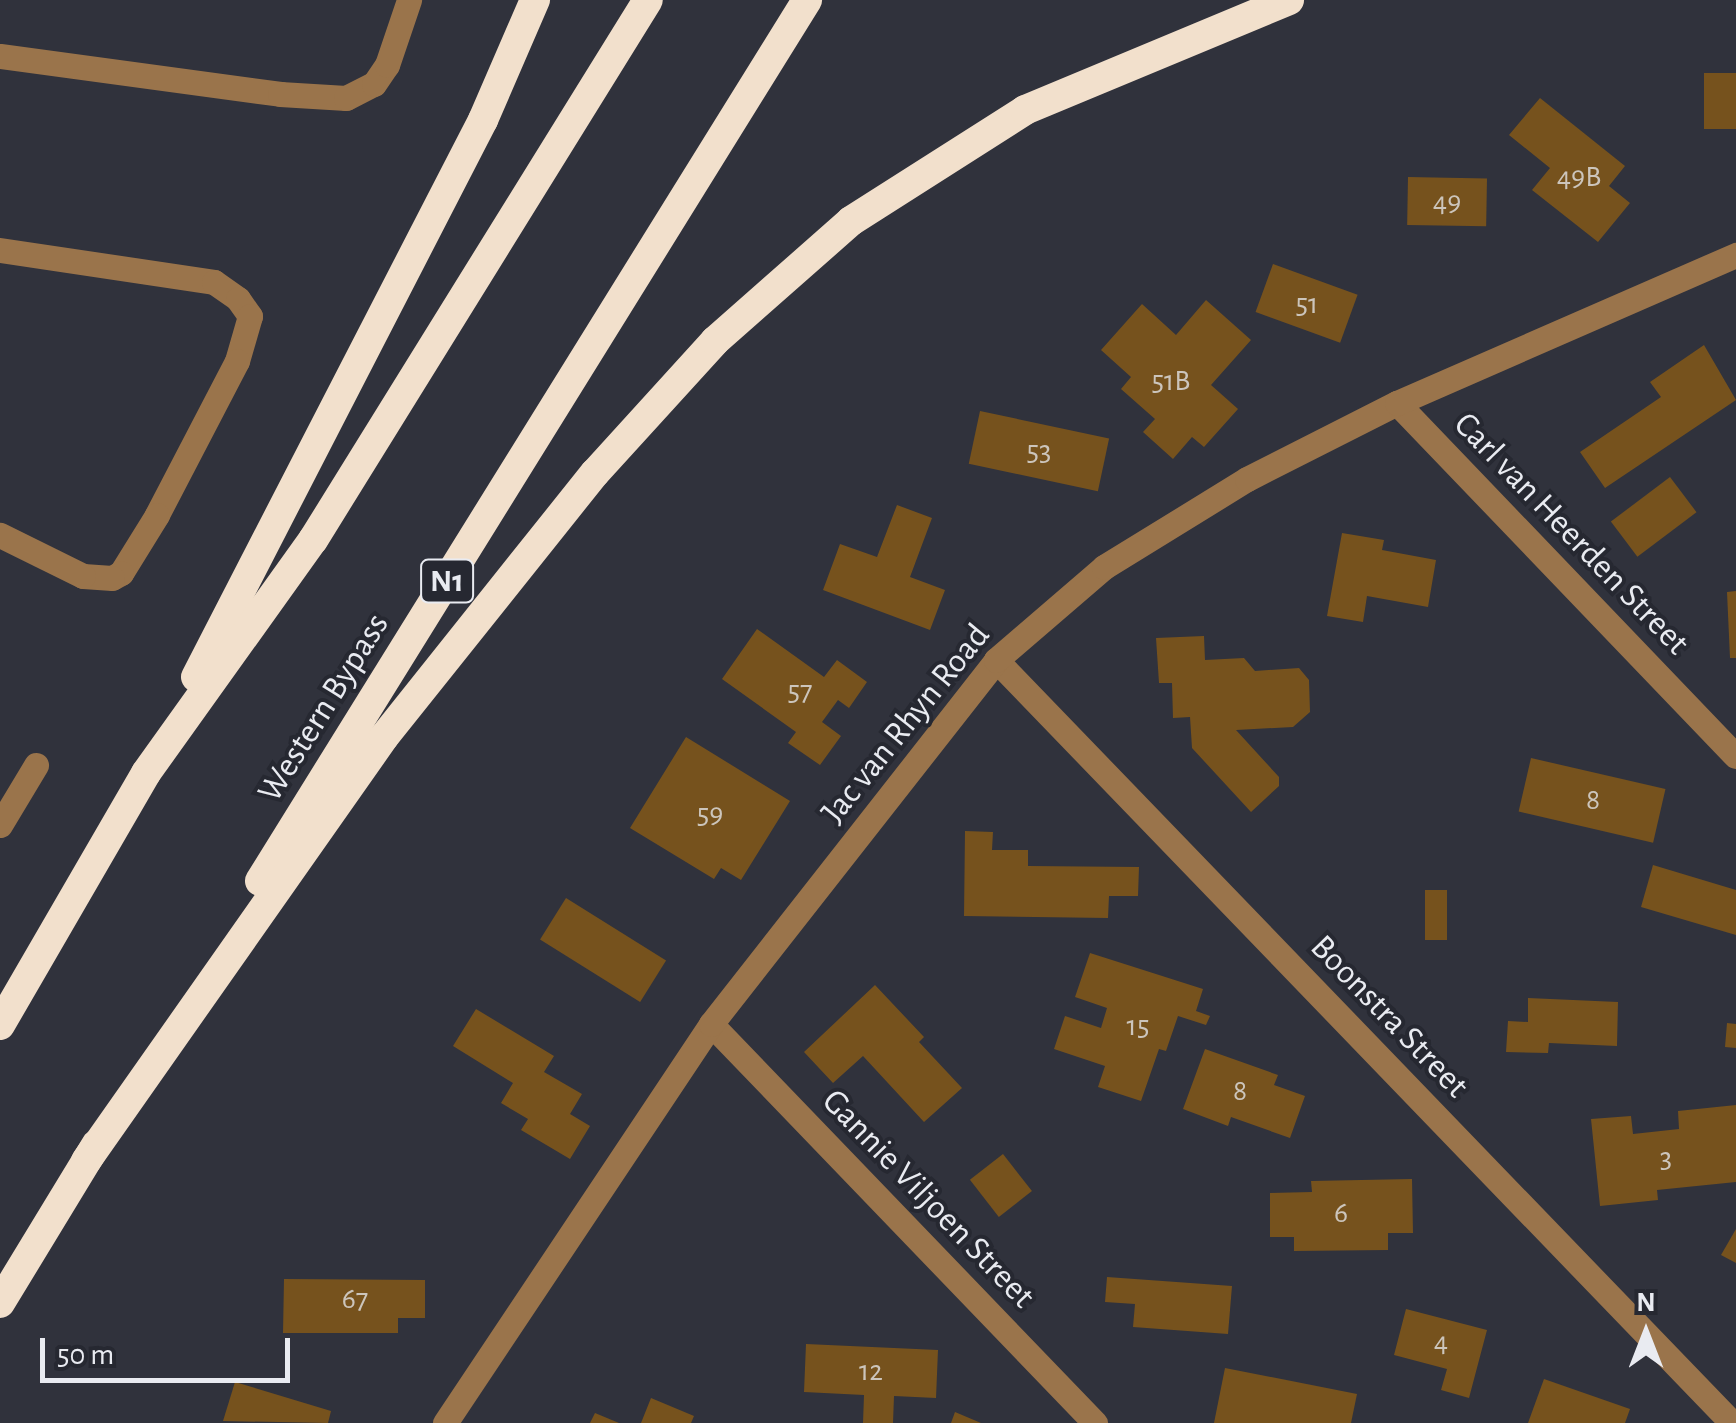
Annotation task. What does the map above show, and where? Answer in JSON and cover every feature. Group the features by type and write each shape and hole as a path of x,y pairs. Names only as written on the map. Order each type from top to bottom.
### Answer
{"highway":[{"path":"0,1025 146,774 483,120 534,0"},
{"path":"146,774 313,540 648,0"},
{"name":"Western Bypass","path":"0,1303 807,0"},
{"path":"86,1161 384,737 595,473 715,341 851,221 1025,110 1289,0"}],"street":[{"path":"0,56 280,94 346,98 374,84 388,65 409,0"},
{"path":"0,250 214,282 238,298 250,316 237,361 157,514 121,573 112,578 83,576 0,535"},
{"name":"Jac van Rhyn Road","path":"446,1423 711,1024 996,660 1104,568 1248,479 1397,403 1736,255"},
{"name":"Carl van Heerden Street","path":"1397,403 1736,756"},
{"name":"Boonstra Street","path":"996,660 1732,1423"},
{"path":"0,825 36,765"},
{"name":"Gannie Viljoen Street","path":"711,1024 1096,1423"}],"building":[{"path":"1704,73 1736,73 1736,129 1704,129"},
{"path":"1540,98 1625,166 1609,186 1630,203 1598,242 1532,190 1550,168 1509,135"},
{"path":"1408,177 1487,178 1486,226 1407,225"},
{"path":"1273,264 1358,295 1340,343 1256,312"},
{"path":"1206,300 1251,340 1211,385 1238,409 1204,447 1192,437 1173,459 1143,432 1155,419 1121,389 1131,377 1101,350 1142,304 1176,335"},
{"path":"1704,345 1736,400 1605,488 1580,452 1661,397 1650,382"},
{"path":"980,411 1109,438 1098,491 969,464"},
{"path":"1670,477 1696,512 1637,557 1611,522"},
{"path":"897,505 932,518 910,577 945,590 930,630 823,590 840,544 877,557"},
{"path":"1342,533 1384,540 1382,550 1436,560 1428,607 1367,596 1363,622 1327,616"},
{"path":"1736,591 1736,658 1730,658 1727,592"},
{"path":"757,629 824,677 837,660 867,682 849,708 838,700 822,722 841,736 820,765 788,743 796,732 722,679"},
{"path":"1204,636 1205,660 1244,658 1255,671 1299,668 1309,680 1310,712 1293,727 1236,730 1279,777 1279,786 1251,812 1192,748 1190,717 1173,718 1172,683 1159,683 1156,638"},
{"path":"686,737 790,801 741,880 721,868 714,879 630,828"},
{"path":"1531,758 1665,789 1653,843 1519,812"},
{"path":"965,831 993,832 992,850 1028,850 1028,866 1139,867 1138,896 1109,896 1108,918 964,916"},
{"path":"1653,865 1736,890 1736,935 1641,907"},
{"path":"1425,890 1447,890 1447,940 1425,940"},
{"path":"566,898 666,961 640,1002 540,940"},
{"path":"1090,953 1203,989 1196,1011 1210,1016 1206,1025 1178,1016 1166,1051 1159,1049 1141,1101 1098,1087 1105,1066 1054,1049 1065,1016 1101,1028 1107,1008 1075,997"},
{"path":"875,985 924,1037 919,1042 962,1088 924,1122 863,1056 833,1083 804,1052"},
{"path":"1528,998 1618,1002 1617,1046 1549,1043 1548,1053 1506,1052 1508,1021 1528,1022"},
{"path":"476,1009 554,1056 544,1072 582,1094 570,1114 590,1126 570,1159 521,1130 528,1119 501,1103 513,1083 453,1046"},
{"path":"1727,1023 1736,1024 1736,1048 1725,1047"},
{"path":"1205,1049 1278,1075 1274,1085 1305,1096 1290,1138 1231,1117 1228,1126 1183,1109"},
{"path":"1736,1105 1736,1182 1657,1190 1658,1200 1600,1206 1591,1119 1631,1116 1633,1134 1679,1129 1678,1111"},
{"path":"1003,1154 1032,1191 999,1217 970,1180"},
{"path":"1412,1179 1413,1233 1388,1233 1388,1250 1294,1251 1294,1237 1270,1237 1270,1193 1312,1192 1311,1181"},
{"path":"1736,1229 1736,1263 1721,1255"},
{"path":"1107,1277 1232,1286 1228,1334 1133,1327 1135,1304 1105,1302"},
{"path":"284,1279 425,1280 425,1318 398,1318 398,1333 283,1333"},
{"path":"1406,1309 1487,1330 1469,1398 1441,1390 1447,1369 1394,1355"},
{"path":"806,1344 938,1350 936,1398 894,1396 893,1423 863,1423 864,1395 804,1392"},
{"path":"1225,1368 1357,1394 1351,1423 1214,1423"},
{"path":"1544,1379 1630,1409 1625,1423 1528,1423"},
{"path":"235,1382 331,1411 328,1423 223,1421"},
{"path":"651,1398 694,1416 691,1423 641,1423"},
{"path":"955,1412 981,1423 951,1423"},
{"path":"595,1413 619,1423 590,1423"}]}
